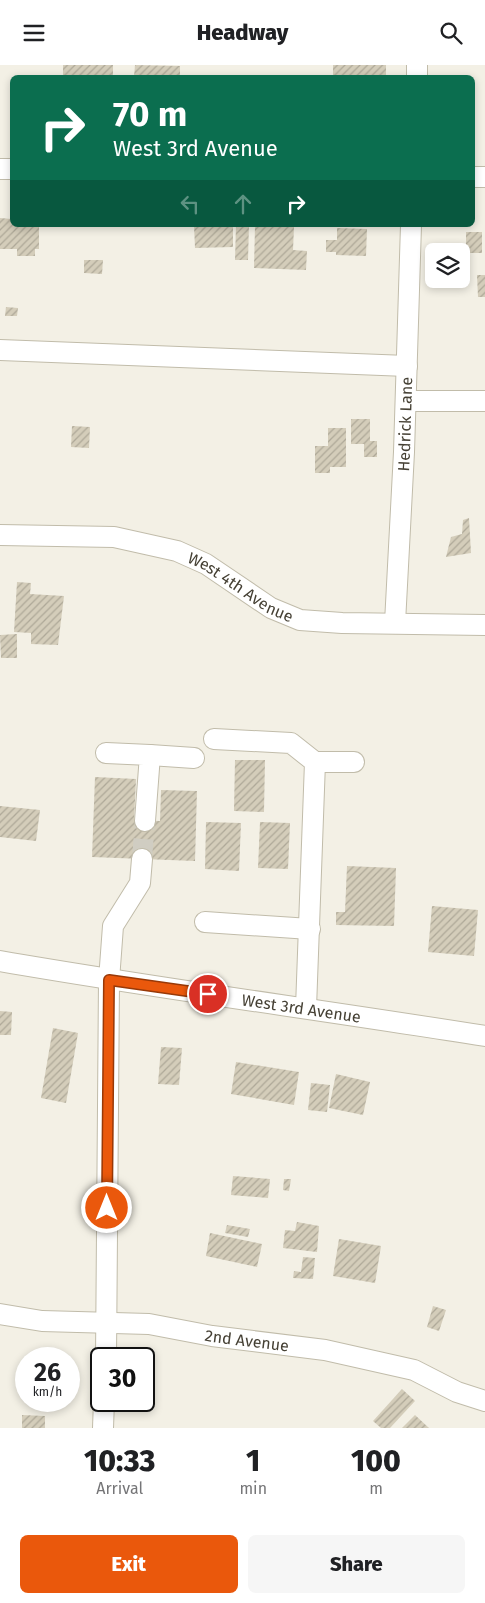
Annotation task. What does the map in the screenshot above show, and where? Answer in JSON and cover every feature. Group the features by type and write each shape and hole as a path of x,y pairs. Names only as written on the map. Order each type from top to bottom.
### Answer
{"street":[{"name":"Hedrick Lane","path":"395,623 406,401 411,227"},
{"path":"0,350 407,366"},
{"path":"406,401 485,401"},
{"name":"West 4th Avenue","path":"0,535 114,537 177,551 206,564 262,603 300,620 485,625"},
{"path":"214,739 291,743 315,762 354,762"},
{"path":"106,753 194,758"},
{"path":"145,821 150,755"},
{"path":"306,1008 315,762"},
{"path":"106,1347 109,980 114,926 140,883 142,859"},
{"path":"205,922 310,929"},
{"name":"West 3rd Avenue","path":"0,961 109,980 485,1036"},
{"name":"2nd Avenue","path":"0,1314 42,1321 149,1324 212,1336 361,1357 414,1370 457,1391 485,1401"},
{"path":"103,1428 104,1412"}],"building":[{"path":"63,65 113,65 113,75 63,75"},
{"path":"135,65 180,66 180,75 134,75"},
{"path":"333,65 386,65 386,75 333,75"},
{"path":"0,218 10,219 10,227 39,227 39,249 35,249 35,256 17,256 17,249 0,249"},
{"path":"194,227 233,227 233,247 195,248"},
{"path":"236,227 249,227 248,260 235,260"},
{"path":"255,227 294,227 293,250 307,251 306,270 254,268"},
{"path":"337,228 367,229 366,256 336,255 336,252 326,252 326,240 337,240"},
{"path":"466,232 482,232 482,253 470,253 470,243 466,243"},
{"path":"84,260 103,260 102,274 84,273"},
{"path":"477,275 485,275 485,297 478,297"},
{"path":"6,307 18,308 17,316 5,316"},
{"path":"351,419 370,419 370,441 377,441 377,457 364,457 364,444 351,444"},
{"path":"72,426 90,427 89,448 71,447"},
{"path":"328,428 346,428 346,467 330,467 330,473 315,473 315,446 328,446"},
{"path":"469,518 471,553 446,557 451,537 462,534 463,520"},
{"path":"17,582 31,583 30,594 64,596 58,645 31,644 31,633 14,632"},
{"path":"17,634 17,658 1,658 0,635"},
{"path":"235,760 265,760 264,812 234,811"},
{"path":"95,777 136,779 134,820 160,821 161,790 197,791 195,861 92,857"},
{"path":"0,806 40,810 36,841 0,837"},
{"path":"206,822 241,823 239,871 205,869"},
{"path":"260,822 290,823 288,869 258,868"},
{"path":"347,866 396,868 394,926 336,925 336,912 345,912"},
{"path":"432,906 478,910 474,956 428,952"},
{"path":"0,1011 12,1012 11,1035 0,1035"},
{"path":"53,1028 78,1033 66,1103 41,1098"},
{"path":"161,1047 182,1048 179,1085 158,1084"},
{"path":"236,1062 299,1072 294,1105 231,1094"},
{"path":"336,1074 370,1082 363,1115 329,1108"},
{"path":"311,1083 330,1085 327,1112 308,1110"},
{"path":"233,1176 270,1179 268,1198 231,1195"},
{"path":"284,1179 291,1179 289,1191 283,1190"},
{"path":"297,1222 319,1226 317,1252 283,1248 285,1230 295,1231"},
{"path":"227,1225 250,1229 248,1237 225,1233"},
{"path":"210,1233 262,1244 257,1267 206,1256"},
{"path":"339,1239 381,1246 375,1283 333,1276"},
{"path":"303,1257 315,1258 313,1279 293,1278 294,1271 301,1272"},
{"path":"433,1306 446,1310 439,1331 427,1327"},
{"path":"402,1389 415,1401 390,1428 381,1428 373,1421"},
{"path":"22,1415 45,1416 45,1428 22,1428"},
{"path":"415,1415 429,1428 402,1428"}],"tunnel":[{"path":"142,859 145,821"}],"route":[{"path":"107,1208 109,980 208,994"}]}
